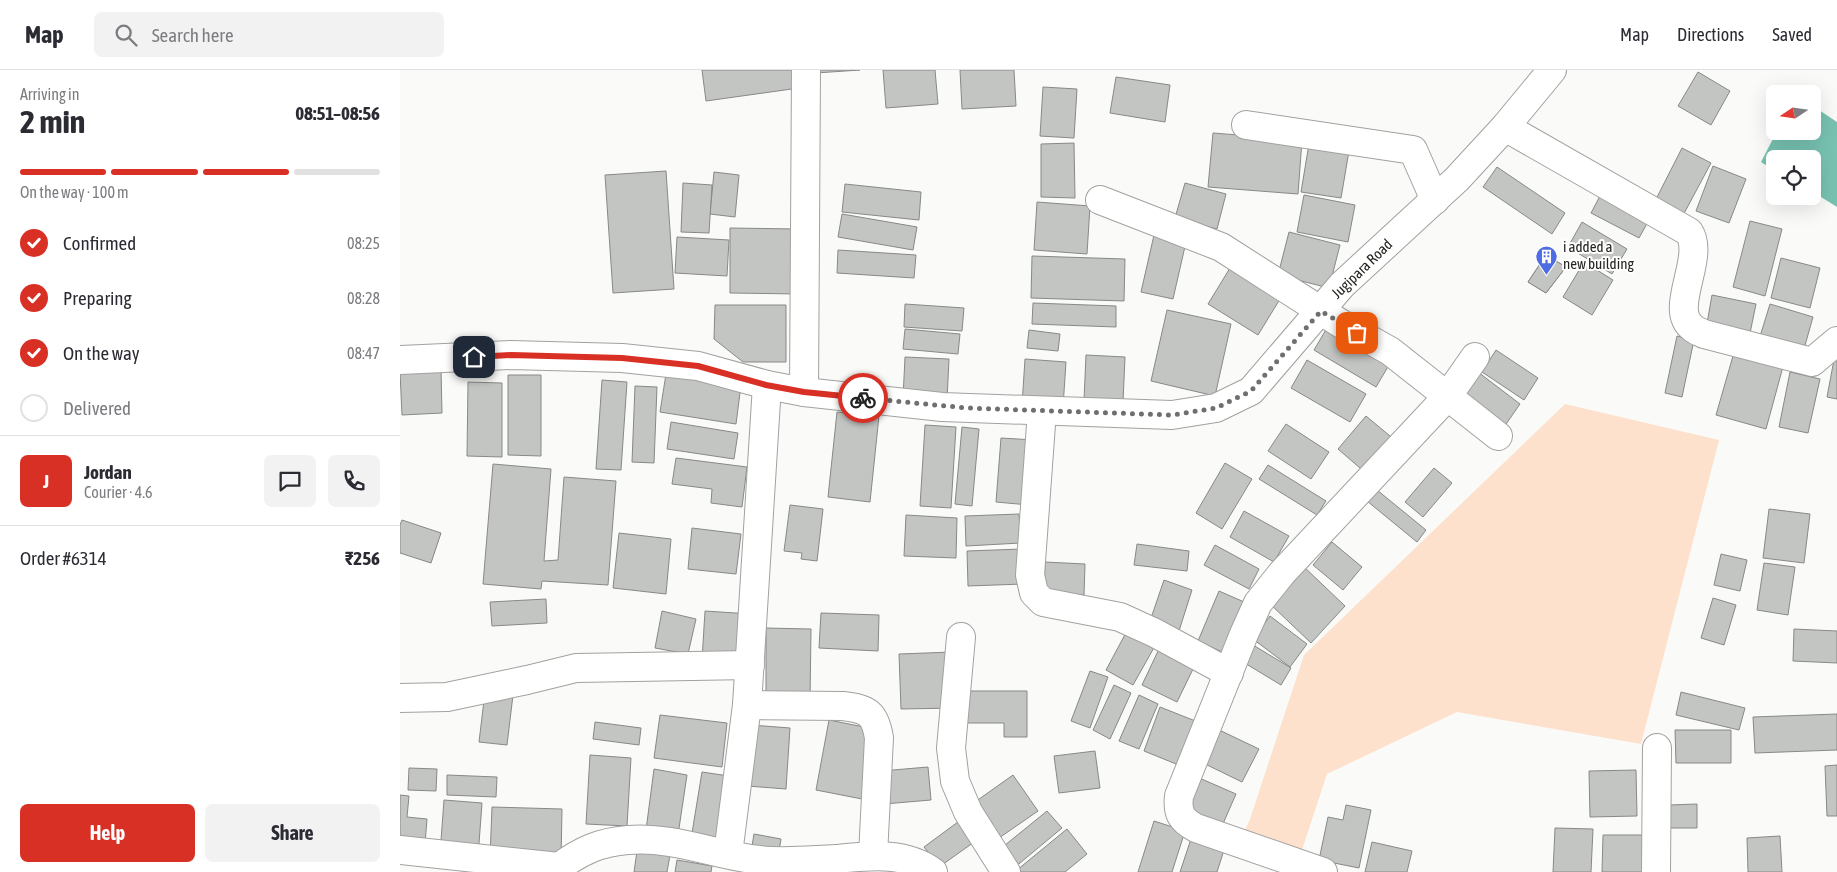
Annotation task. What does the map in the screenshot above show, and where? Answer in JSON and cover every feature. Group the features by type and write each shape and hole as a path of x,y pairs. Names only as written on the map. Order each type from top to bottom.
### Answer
{"street":[{"path":"804,392 806,70"},
{"name":"Jugipara Road","path":"400,360 511,355 622,358 698,366 766,385 804,392 942,407 1172,415 1216,408 1251,391 1342,285 1457,179 1505,126 1547,72"},
{"path":"1246,125 1413,150 1435,200"},
{"path":"1505,126 1689,232 1694,240 1694,249 1683,305 1684,317 1691,328 1704,334 1812,362 1837,341"},
{"path":"1100,200 1221,247 1340,323 1390,352 1498,436"},
{"path":"1323,872 1196,828 1180,816 1178,807 1179,796 1258,603 1276,581 1446,397 1475,357"},
{"path":"728,854 747,705 766,385"},
{"path":"1042,411 1030,575 1034,593 1043,602 1120,617 1155,633 1229,673"},
{"path":"961,638 951,748 956,781 968,812 1006,872"},
{"path":"400,698 447,697 576,668 750,665"},
{"path":"747,705 843,706 858,708 870,713 877,724 879,738 873,855"},
{"path":"1656,748 1656,872"},
{"path":"400,850 559,870 578,853 606,843 630,840 662,841 758,860 792,861 873,855 904,858 934,872"}],"shaded area":[{"path":"1821,111 1837,122 1837,207 1821,197 1821,150 1767,150 1772,140 1821,140"},
{"path":"1766,152 1766,165 1761,162"},
{"path":"1565,404 1719,440 1641,744 1457,712 1327,774 1301,853 1243,835 1304,655"}],"building":[{"path":"702,70 796,70 799,88 706,101"},
{"path":"816,70 860,70 816,73"},
{"path":"883,70 935,70 938,104 886,108"},
{"path":"960,70 1014,70 1016,106 962,109"},
{"path":"1698,72 1730,91 1711,125 1678,106"},
{"path":"1116,77 1170,85 1165,122 1110,113"},
{"path":"1043,87 1077,89 1074,138 1040,136"},
{"path":"1213,133 1302,140 1298,194 1208,187"},
{"path":"1310,138 1350,145 1341,198 1301,192"},
{"path":"1074,143 1075,198 1041,197 1041,144"},
{"path":"1682,148 1711,163 1680,221 1652,207"},
{"path":"1713,166 1746,179 1729,223 1696,211"},
{"path":"1497,167 1565,213 1552,234 1483,187"},
{"path":"666,171 674,289 613,293 605,175"},
{"path":"714,172 739,175 735,217 710,214"},
{"path":"683,183 712,185 709,233 681,232"},
{"path":"1185,183 1226,194 1217,229 1175,218"},
{"path":"845,184 921,192 919,220 842,212"},
{"path":"1601,194 1649,220 1639,238 1591,213"},
{"path":"1304,195 1355,205 1348,242 1297,232"},
{"path":"1037,202 1090,206 1087,254 1034,250"},
{"path":"842,214 917,227 913,250 838,237"},
{"path":"1750,221 1782,229 1765,296 1733,287"},
{"path":"1582,222 1627,249 1612,274 1568,247"},
{"path":"730,228 798,229 798,294 730,293"},
{"path":"1289,232 1340,245 1329,288 1278,275"},
{"path":"1154,235 1186,242 1173,299 1141,292"},
{"path":"677,237 729,240 727,276 675,273"},
{"path":"838,250 916,255 914,278 837,273"},
{"name":"i added a new building","path":"1546,255 1566,267 1546,293 1528,282"},
{"name":"i added a new building","path":"1546,255 1566,267 1546,293 1528,282"},
{"path":"1032,256 1125,259 1124,301 1031,298"},
{"path":"1781,258 1820,268 1810,308 1771,298"},
{"path":"1584,262 1613,280 1592,315 1563,297"},
{"path":"1230,268 1280,299 1258,335 1208,304"},
{"path":"1712,295 1756,304 1749,338 1706,329"},
{"path":"1033,303 1116,306 1116,327 1032,324"},
{"path":"905,304 964,308 962,331 904,327"},
{"path":"1770,304 1813,317 1802,356 1758,343"},
{"path":"715,305 786,305 786,362 743,362 714,339"},
{"path":"1167,310 1231,324 1215,396 1151,381"},
{"path":"1327,328 1389,365 1376,387 1314,350"},
{"path":"905,329 960,334 958,354 903,349"},
{"path":"1029,330 1060,334 1058,351 1027,348"},
{"path":"1677,336 1694,340 1682,397 1665,393"},
{"path":"1735,349 1784,363 1766,429 1716,415"},
{"path":"1837,349 1837,399 1827,397"},
{"path":"1496,350 1538,378 1524,400 1482,372"},
{"path":"1086,355 1125,357 1123,402 1084,400"},
{"path":"905,357 949,359 947,400 903,398"},
{"path":"1025,359 1066,362 1063,407 1022,405"},
{"path":"1307,360 1366,394 1350,422 1291,388"},
{"path":"441,370 442,413 402,415 400,372"},
{"path":"1478,372 1520,404 1504,427 1461,395"},
{"path":"1790,372 1820,379 1808,433 1779,427"},
{"path":"666,374 741,385 736,424 660,412"},
{"path":"508,375 541,375 541,456 508,455"},
{"path":"602,380 627,382 621,470 596,469"},
{"path":"468,382 502,383 502,457 467,456"},
{"path":"635,386 657,387 654,463 632,462"},
{"path":"837,412 879,416 870,502 828,497"},
{"path":"1366,416 1396,441 1368,475 1338,449"},
{"path":"671,422 738,433 734,459 667,449"},
{"path":"1286,424 1329,452 1311,479 1268,451"},
{"path":"925,425 956,427 951,508 920,506"},
{"path":"962,427 979,429 972,506 955,504"},
{"path":"1001,438 1034,440 1029,505 996,502"},
{"path":"676,458 747,467 742,507 711,503 712,489 672,484"},
{"path":"1225,463 1252,479 1222,529 1196,513"},
{"path":"493,464 551,469 544,561 558,560 564,477 616,481 608,585 542,581 541,589 483,584"},
{"path":"1268,465 1326,501 1317,515 1259,479"},
{"path":"1434,468 1452,483 1423,517 1405,502"},
{"path":"1377,490 1426,530 1417,542 1367,501"},
{"path":"790,505 823,509 817,561 801,559 802,553 784,551"},
{"path":"1769,509 1810,514 1804,563 1763,558"},
{"path":"1244,511 1289,536 1274,562 1230,537"},
{"path":"1019,514 1021,543 966,546 965,516"},
{"path":"906,515 957,518 956,558 904,556"},
{"path":"402,520 441,533 431,563 400,553 400,525"},
{"path":"692,528 741,534 736,574 688,569"},
{"path":"619,533 671,539 666,594 613,588"},
{"path":"1332,542 1362,567 1343,590 1313,565"},
{"path":"1137,544 1189,551 1187,571 1134,565"},
{"path":"1215,545 1259,569 1249,589 1204,565"},
{"path":"1022,549 1023,584 968,586 967,551"},
{"path":"1721,554 1747,560 1740,591 1714,585"},
{"path":"1045,562 1085,564 1084,595 1044,593"},
{"path":"1764,563 1795,567 1788,615 1757,610"},
{"path":"1302,565 1345,606 1311,643 1268,602"},
{"path":"1164,580 1192,590 1178,634 1149,624"},
{"path":"1219,591 1251,605 1229,655 1198,641"},
{"path":"1713,598 1736,605 1724,645 1701,638"},
{"path":"546,599 547,623 492,626 490,602"},
{"path":"662,611 696,619 688,654 655,648"},
{"path":"705,611 751,614 748,663 702,660"},
{"path":"821,613 879,615 878,651 819,648"},
{"path":"1270,616 1307,644 1290,667 1253,639"},
{"path":"766,628 811,629 810,701 766,700"},
{"path":"1128,629 1156,644 1133,685 1106,670"},
{"path":"1794,629 1837,631 1837,663 1793,661"},
{"path":"1253,645 1291,668 1281,685 1243,662"},
{"path":"1159,649 1194,667 1177,702 1142,685"},
{"path":"953,652 955,708 901,709 899,654"},
{"path":"1090,671 1108,677 1090,728 1071,721"},
{"path":"1114,685 1131,693 1110,739 1093,730"},
{"path":"967,691 1027,691 1027,737 1004,737 1004,723 967,723"},
{"path":"485,692 513,695 507,745 479,742"},
{"path":"1681,692 1745,708 1739,730 1676,715"},
{"path":"1139,695 1158,704 1139,749 1119,741"},
{"path":"1160,707 1203,724 1186,768 1144,751"},
{"path":"1837,714 1837,750 1755,753 1753,717"},
{"path":"660,715 727,723 722,767 654,758"},
{"path":"829,720 874,729 862,799 816,790"},
{"path":"595,722 641,728 639,745 593,739"},
{"path":"751,725 790,728 786,789 747,786"},
{"path":"1215,728 1259,749 1242,782 1199,761"},
{"path":"1675,730 1731,730 1731,763 1676,763"},
{"path":"1095,751 1100,788 1059,793 1054,756"},
{"path":"590,755 631,758 627,826 586,824"},
{"path":"1837,765 1837,816 1827,816 1825,766"},
{"path":"928,767 931,800 884,804 881,771"},
{"path":"409,768 437,769 436,791 408,790"},
{"path":"654,769 687,775 678,835 646,830"},
{"path":"1636,770 1637,816 1590,817 1589,771"},
{"path":"702,772 729,776 717,843 691,839"},
{"path":"447,775 497,777 496,797 447,795"},
{"path":"1013,775 1038,811 999,838 975,802"},
{"path":"1197,777 1236,794 1222,826 1183,809"},
{"path":"400,795 409,796 407,817 427,819 425,844 400,842"},
{"path":"444,800 482,803 478,857 440,854"},
{"path":"1697,804 1697,828 1670,828 1669,805"},
{"path":"1346,805 1371,810 1359,868 1319,860 1328,817 1343,820"},
{"path":"492,807 562,809 561,860 490,858"},
{"path":"1047,811 1062,828 1014,868 999,850"},
{"path":"962,819 977,840 939,867 924,847"},
{"path":"1154,821 1185,831 1172,872 1138,872"},
{"path":"1555,828 1593,829 1591,872 1553,872"},
{"path":"1067,829 1087,854 1065,872 1018,872 1017,870"},
{"path":"754,834 781,839 778,857 751,852"},
{"path":"1603,835 1647,835 1646,872 1602,872"},
{"path":"1780,836 1782,872 1748,872 1747,838"},
{"path":"1191,839 1224,850 1217,872 1180,872"},
{"path":"1372,842 1412,851 1407,872 1365,872"},
{"path":"637,851 670,855 667,872 634,872"},
{"path":"677,860 712,866 711,872 675,872"}],"way so far":[{"path":"863,398 942,407 1172,415 1216,408 1251,391 1321,311 1357,333"}],"place":[{"name":"i added a new building","path":"1547,275"}],"route":[{"path":"474,357 511,355 622,358 698,366 766,385 804,392 863,398"}]}
